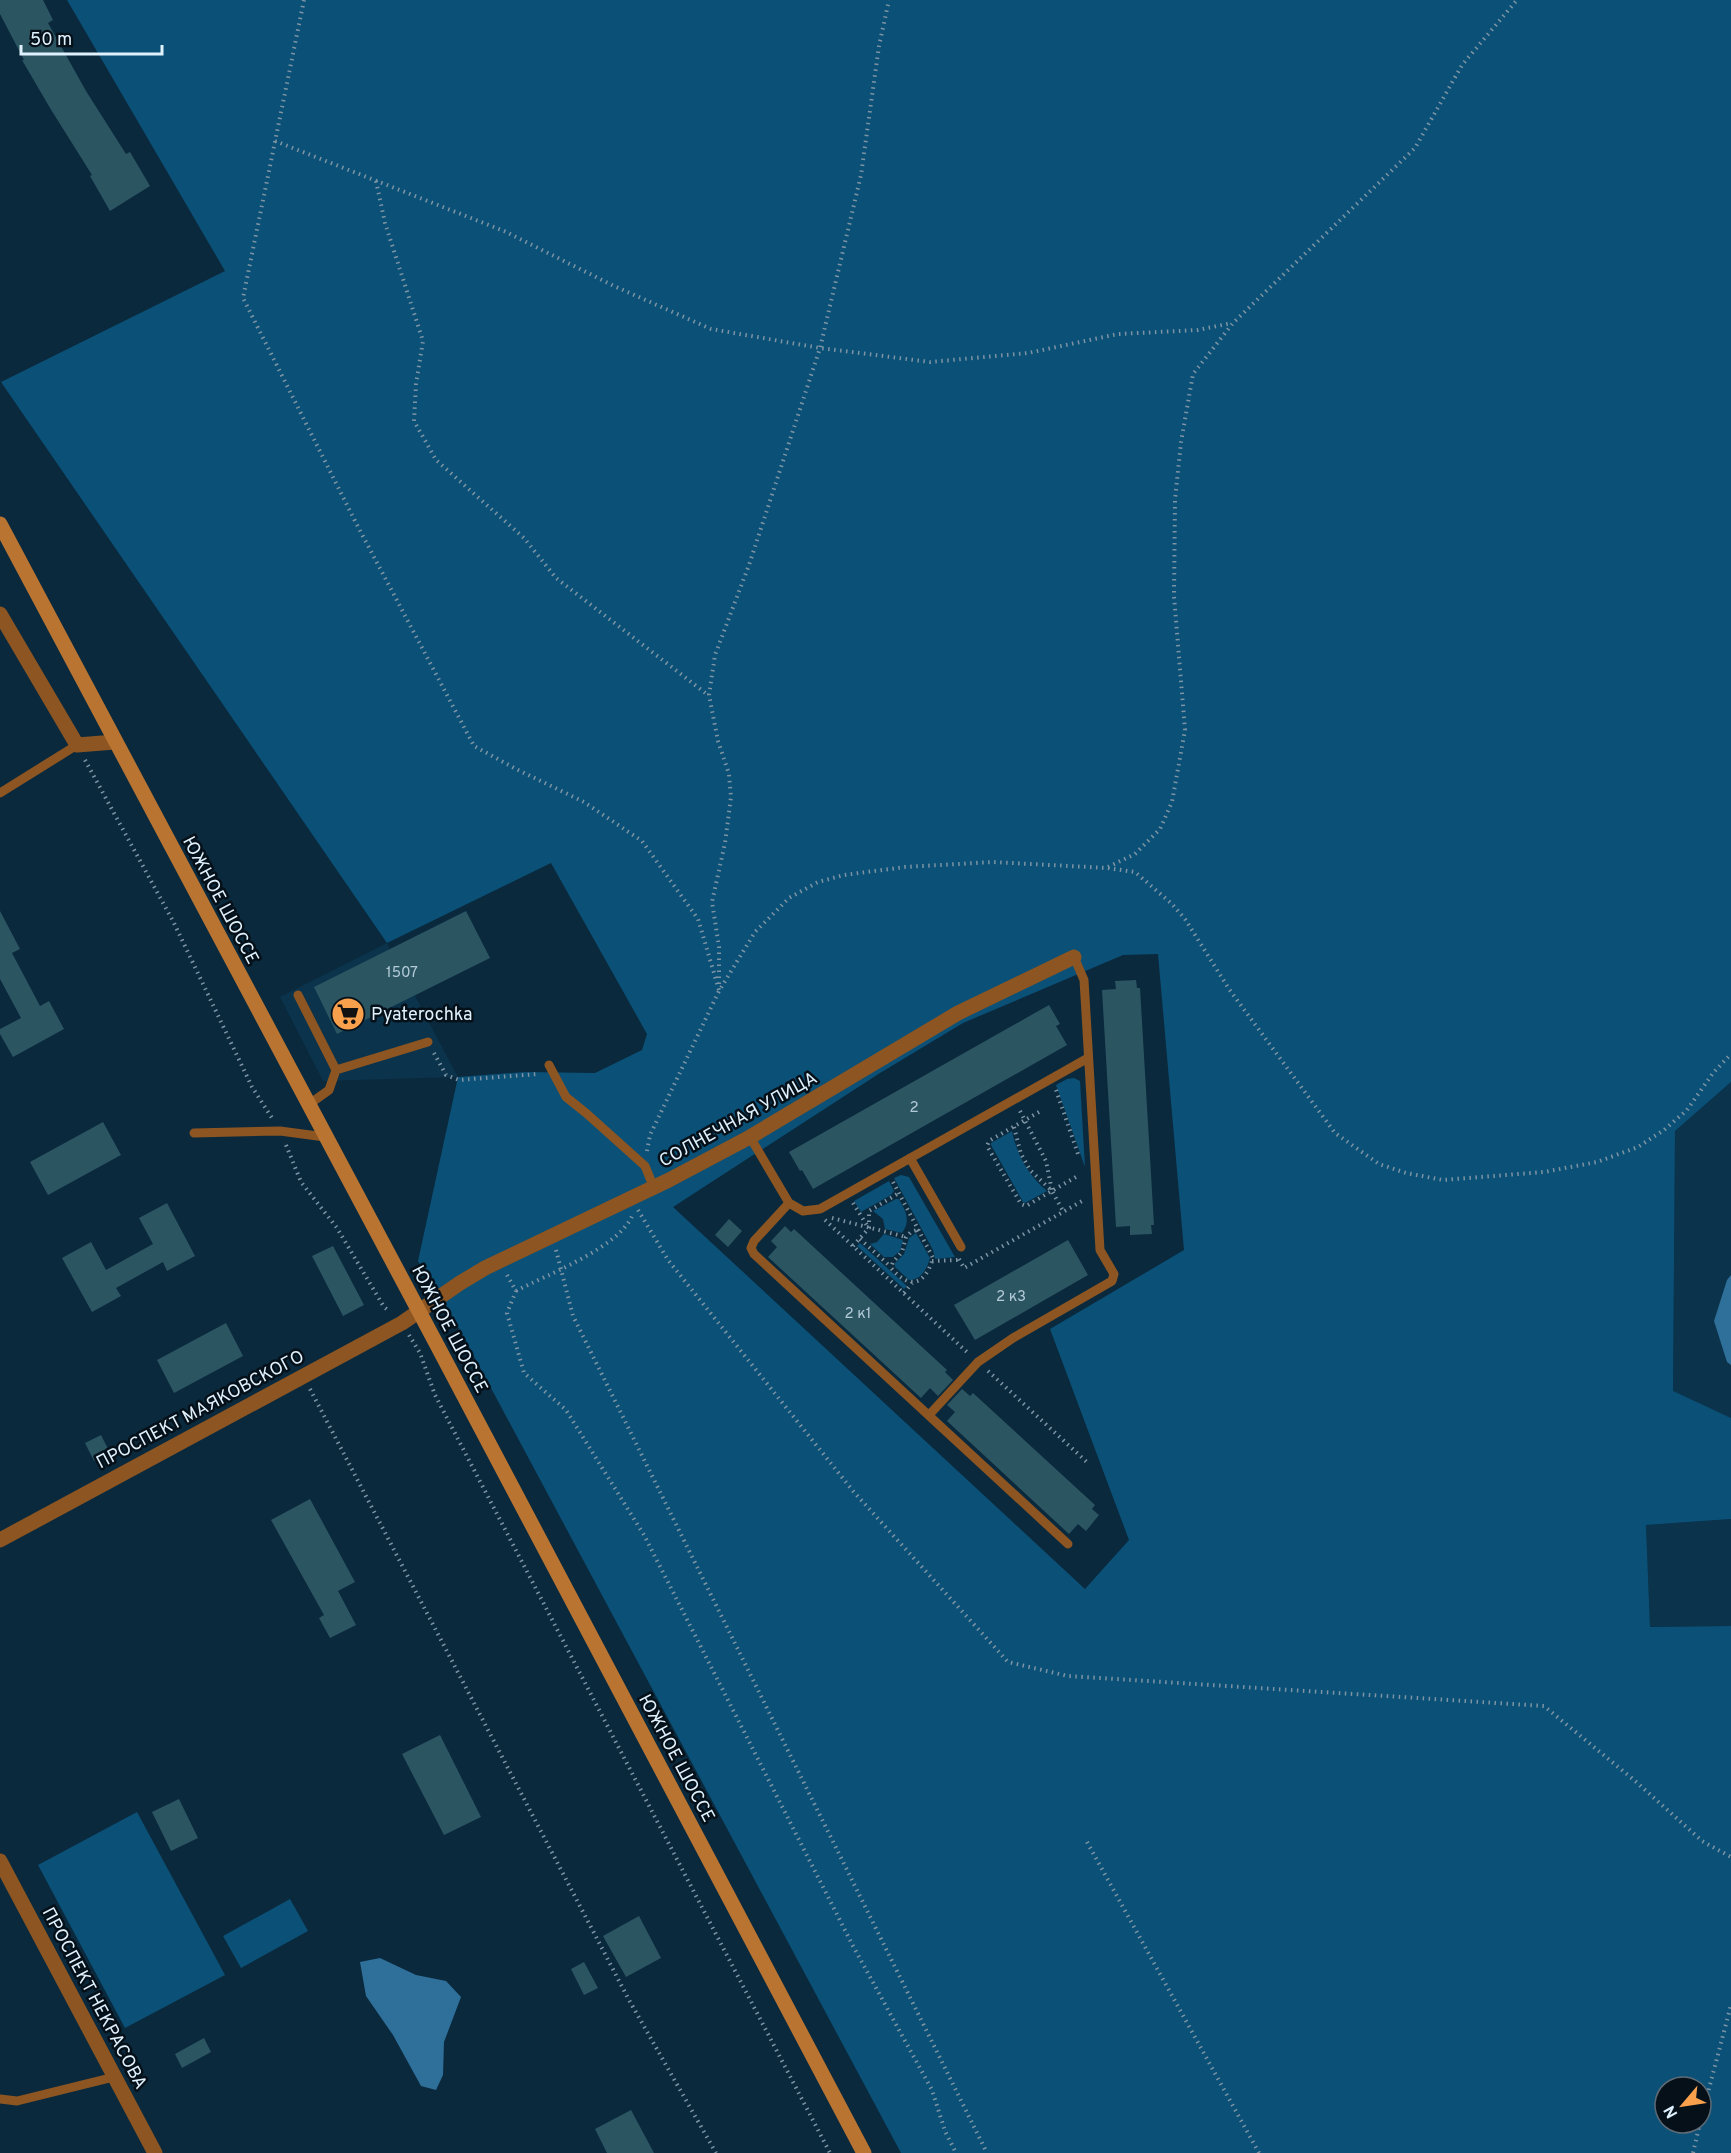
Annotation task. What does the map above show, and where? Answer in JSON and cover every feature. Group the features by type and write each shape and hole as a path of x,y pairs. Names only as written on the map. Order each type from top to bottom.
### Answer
{"street":[{"name":"ЮЖНОЕ ШОССЕ","path":"0,524 420,1312 864,2153"},
{"path":"0,614 77,745 115,742"},
{"name":"СОЛНЕЧНАЯ УЛИЦА","path":"420,1312 460,1282 654,1188 750,1137 958,1013 1074,957"},
{"name":"ПРОСПЕКТ МАЯКОВСКОГО","path":"0,1540 420,1312"},
{"name":"ПРОСПЕКТ НЕКРАСОВА","path":"0,1861 155,2153"}],"lane":[{"path":"0,793 77,745"},
{"path":"928,1415 978,1362 1013,1338 1112,1281 1114,1274 1100,1250 1084,980 1074,957"},
{"path":"298,995 336,1070 329,1090 308,1105"},
{"path":"336,1070 428,1042"},
{"path":"750,1137 789,1203 804,1211 820,1209 1088,1058"},
{"path":"549,1065 566,1098 645,1166 654,1188"},
{"path":"194,1133 280,1131 325,1137"},
{"path":"910,1158 957,1249"},
{"path":"789,1203 754,1241 751,1248 754,1254 1068,1544"},
{"path":"0,2099 17,2101 114,2077"}],"path":[{"path":"304,0 243,298 356,523 474,746 584,802 642,841 698,920 719,991"},
{"path":"719,991 719,947 712,902 725,843 731,797 729,774 718,741 709,695 715,655 749,565 820,348 861,175 879,46 888,0"},
{"path":"1107,868 1135,854 1160,829 1172,802 1185,730 1174,596 1175,500 1181,442 1193,374 1233,323 1415,148 1462,65 1517,0"},
{"path":"275,141 504,231 614,286 711,329 820,348 930,362 1028,353 1118,334 1198,330 1233,323"},
{"path":"376,181 385,224 423,341 416,384 414,421 436,459 524,538 556,578 709,695"},
{"path":"77,745 174,922 252,1088 280,1131 301,1182 337,1228 384,1307 402,1323 420,1353 441,1406 830,2153"},
{"path":"645,1166 650,1136 719,991 755,932 789,898 818,882 844,875 905,867 993,862 1107,868 1135,872 1172,903 1185,919 1229,989 1335,1132 1379,1164 1406,1173 1443,1179 1544,1172 1597,1162 1638,1147 1664,1130 1688,1110 1713,1073 1731,1054"},
{"path":"428,1042 446,1075 459,1080 541,1073 556,1078"},
{"path":"1052,1078 1082,1163"},
{"path":"1039,1113 989,1141 987,1146 1021,1204 1026,1206 1076,1177"},
{"path":"1025,1120 1046,1161 1052,1191 1063,1211"},
{"path":"1014,1127 1021,1154 1030,1170 1052,1191"},
{"path":"887,1171 933,1258 924,1277 912,1283 904,1293"},
{"path":"853,1246 868,1228 869,1210 899,1193"},
{"path":"847,1194 868,1228"},
{"path":"957,1249 964,1268 1063,1211 1096,1195"},
{"path":"956,2153 945,2131 932,2090 858,1955 644,1535 566,1410 524,1372 507,1313 516,1291 614,1239 628,1225 636,1207 668,1260 853,1491 1008,1662 1068,1676 1544,1706 1634,1780 1702,1841 1731,1857"},
{"path":"906,1237 819,1215 1089,1464"},
{"path":"891,1268 902,1252 906,1237 910,1232 916,1230 921,1233"},
{"path":"860,1239 898,1276 912,1283"},
{"path":"932,1261 960,1260"},
{"path":"498,1262 516,1291"},
{"path":"561,1268 573,1316 987,2153"},
{"path":"303,1375 629,2000 716,2153"},
{"path":"1087,1842 1259,2153"},
{"path":"1713,2075 1731,2005"},
{"path":"1693,2153 1698,2135"}],"shaded area":[{"path":"67,0 1731,0 1731,1082 1675,1131 1673,1391 1731,1418 1731,1519 1646,1525 1650,1627 1731,1626 1731,2153 901,2153 455,1321 418,1261 458,1077 525,1072 595,1073 642,1050 647,1034 551,863 387,943 1,382 225,271","holes":["1158,954 1184,1250 1050,1329 1129,1540 1085,1589 673,1207 880,1073 963,1023 1123,955"]},
{"path":"387,943 458,1077 323,1081 280,997"},
{"path":"1074,1078 1080,1081 1085,1167 1056,1085"},
{"path":"1731,1082 1731,1418 1673,1392 1675,1131"},
{"path":"1012,1131 1024,1164 1047,1191 1025,1203 991,1145"},
{"path":"901,1175 909,1177 955,1257 935,1259 933,1250 894,1178"},
{"path":"889,1181 894,1191 891,1195 861,1212 854,1201"},
{"path":"899,1199 906,1216 905,1229 902,1233 885,1229 883,1219 873,1211"},
{"path":"916,1233 930,1258 923,1273 909,1280 895,1267 895,1263 904,1254 909,1238"},
{"path":"884,1234 903,1240 900,1251 893,1257 884,1257 870,1244 877,1242"},
{"path":"860,1243 907,1286 904,1289 857,1246"},
{"path":"1731,1275 1731,1365 1727,1362 1714,1321 1727,1280"},
{"path":"1731,1519 1731,1626 1650,1627 1646,1525"},
{"path":"137,1812 225,1975 125,2028 38,1865"},
{"path":"290,1899 308,1931 241,1968 223,1936"},
{"path":"380,1958 416,1975 446,1981 461,1997 444,2042 443,2075 436,2090 421,2086 393,2035 366,1996 360,1962"}],"building":[{"path":"0,0 43,0 53,20 48,23 86,91 126,154 130,152 150,186 110,211 90,176 92,175 22,60 24,60 0,14"},
{"path":"0,911 20,949 12,953 40,1006 49,1001 64,1029 13,1057 0,1034 0,1029 21,1018 0,979"},
{"path":"466,911 490,958 337,1034 314,987"},
{"path":"1136,980 1137,988 1140,988 1154,1225 1151,1225 1152,1234 1130,1235 1130,1226 1116,1227 1102,990 1116,989 1115,981"},
{"path":"1049,1005 1060,1024 1056,1026 1067,1045 813,1189 802,1170 800,1171 789,1152"},
{"path":"103,1122 121,1155 48,1195 30,1162"},
{"path":"167,1203 195,1256 167,1271 163,1262 116,1288 121,1296 92,1312 62,1258 91,1242 106,1270 153,1244 139,1218"},
{"path":"729,1219 742,1231 728,1247 715,1235"},
{"path":"785,1226 791,1232 794,1229 947,1370 945,1372 953,1380 938,1396 930,1388 921,1398 768,1257 777,1247 771,1241"},
{"path":"1068,1240 1088,1275 975,1340 954,1305"},
{"path":"333,1246 364,1305 343,1316 312,1256"},
{"path":"226,1323 243,1356 174,1393 157,1360"},
{"path":"962,1389 970,1396 973,1393 1095,1505 1092,1509 1099,1515 1086,1531 1078,1524 1069,1534 947,1421 955,1412 947,1405"},
{"path":"101,1435 110,1453 94,1461 85,1443"},
{"path":"310,1499 355,1582 338,1591 356,1625 330,1638 319,1618 324,1615 271,1520"},
{"path":"440,1735 481,1817 444,1835 402,1754"},
{"path":"179,1799 198,1838 171,1851 152,1812"},
{"path":"639,1916 661,1958 626,1977 603,1936"},
{"path":"584,1962 598,1988 584,1995 571,1969"},
{"path":"204,2038 211,2052 182,2068 175,2054"},
{"path":"631,2110 654,2153 607,2153 595,2129"}],"place":[{"name":"Pyaterochka","path":"348,1014"}]}
